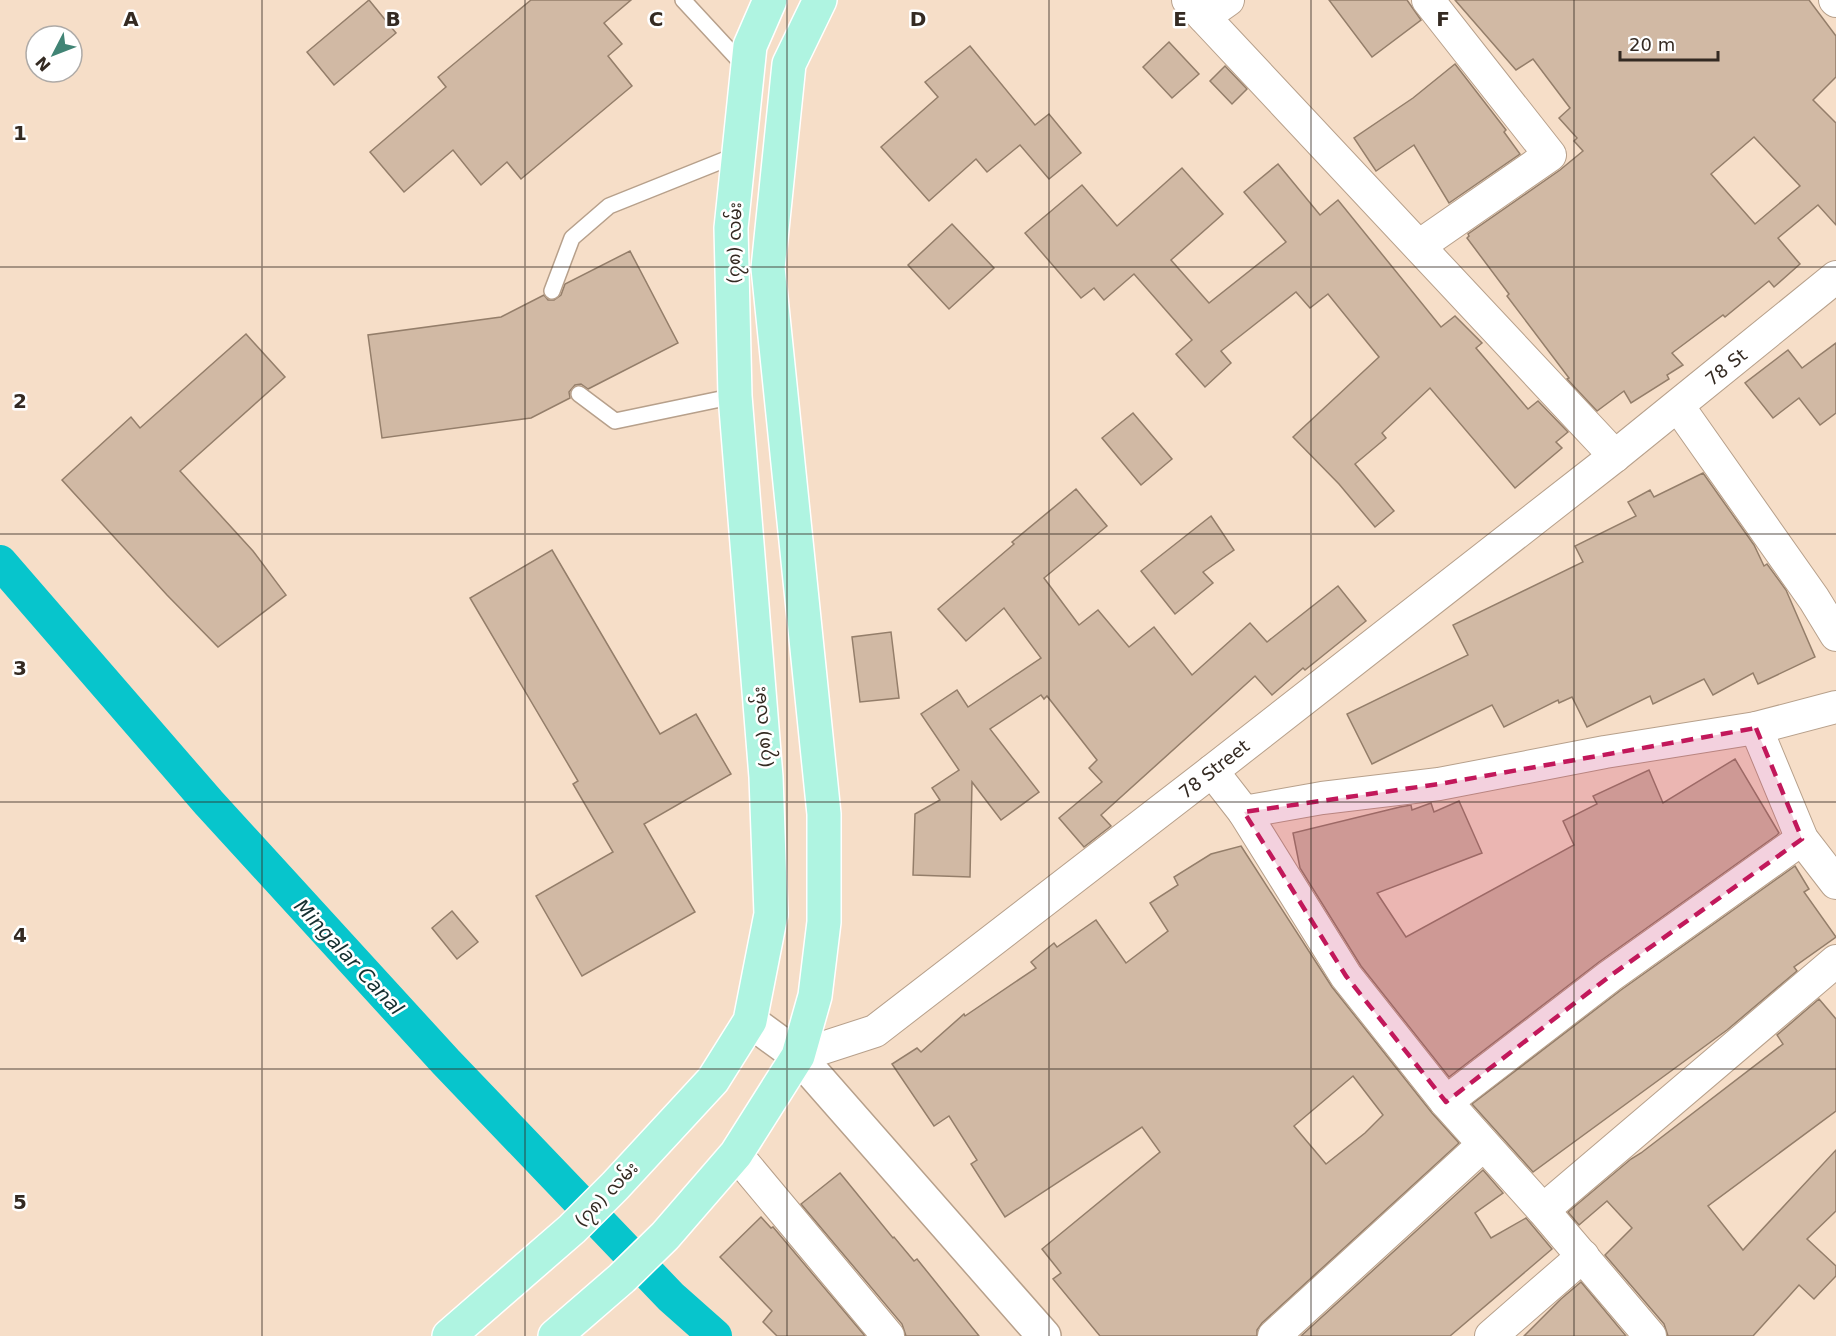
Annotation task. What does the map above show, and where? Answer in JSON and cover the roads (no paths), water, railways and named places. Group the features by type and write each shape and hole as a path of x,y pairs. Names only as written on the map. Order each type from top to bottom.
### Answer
{"main road":[{"name":"(၇၈) လမ်း","path":"449,1336 572,1229 615,1186 713,1080 750,1021 771,914 766,777 735,396 731,228 750,46 770,0"},
{"name":"(၇၈) လမ်း","path":"555,1336 622,1278 664,1236 736,1154 798,1056 815,996 824,922 824,814 768,267 789,64 820,0"}],"street":[{"path":"1419,246 1550,155 1428,0"},
{"path":"1206,6 1419,246 1616,456"},
{"name":"78 St","path":"1616,456 1836,277"},
{"path":"1678,406 1814,599 1836,635"},
{"name":"78 Street","path":"798,1056 875,1031 1616,456"},
{"path":"1244,812 1322,798 1439,784 1605,752 1756,728 1836,706"},
{"path":"1756,728 1802,839 1836,883"},
{"path":"1212,771 1244,812 1346,976 1446,1102 1543,1210 1650,1336"},
{"path":"1446,1102 1610,976 1802,839"},
{"path":"1543,1210 1836,961"},
{"path":"750,1021 798,1056 1044,1336"},
{"path":"1274,1336 1483,1145"},
{"path":"736,1154 888,1336"},
{"path":"1491,1336 1583,1256"}],"lane":[{"path":"683,0 748,69"},
{"path":"552,291 572,238 609,206 739,154"},
{"path":"579,394 615,421 735,396"}],"waterway":[{"name":"Mingalar Canal","path":"0,562 209,803 446,1062 671,1297 715,1336"}]}
